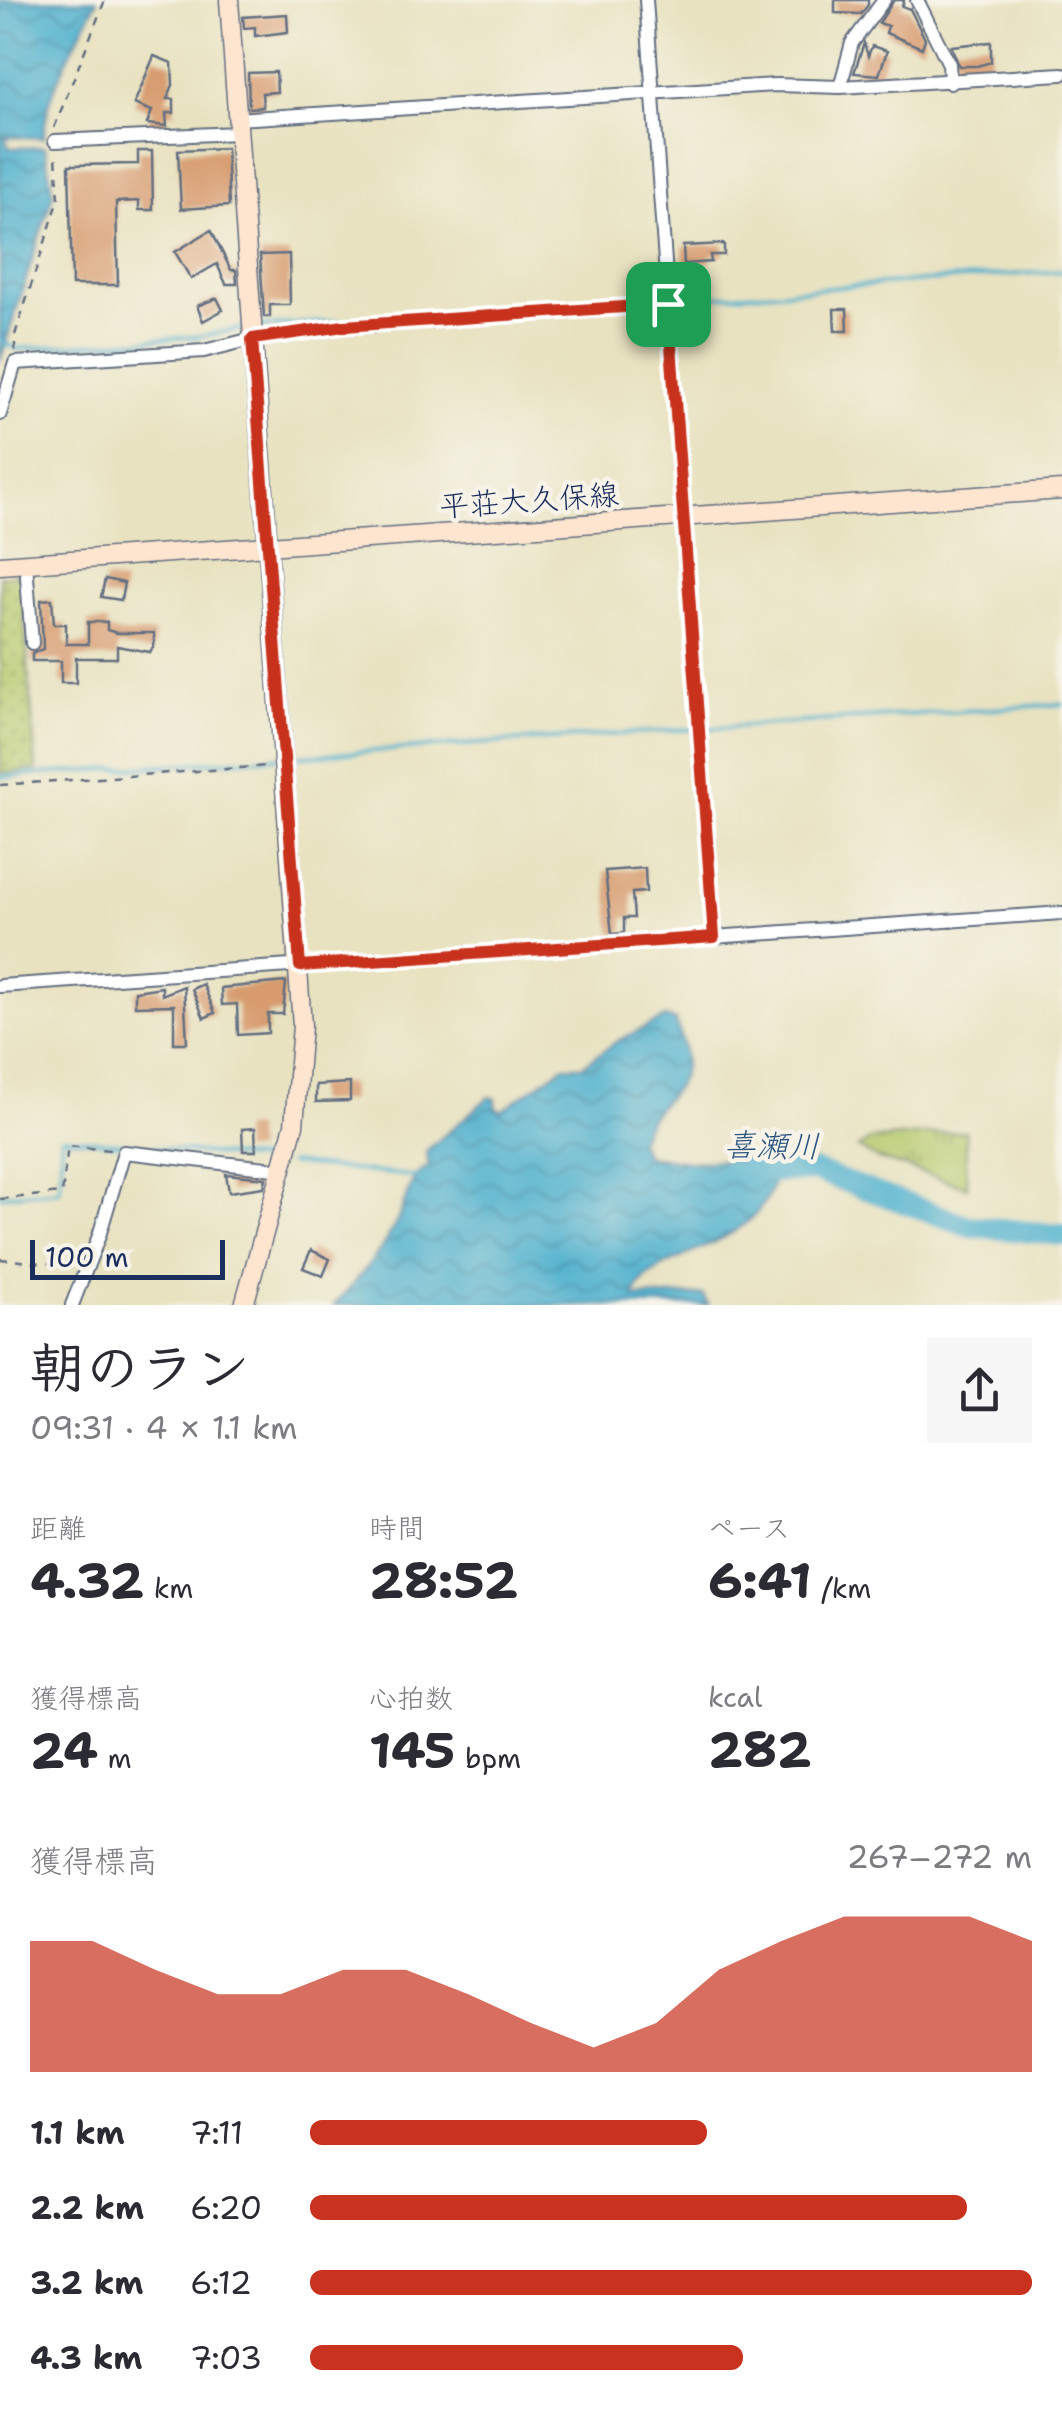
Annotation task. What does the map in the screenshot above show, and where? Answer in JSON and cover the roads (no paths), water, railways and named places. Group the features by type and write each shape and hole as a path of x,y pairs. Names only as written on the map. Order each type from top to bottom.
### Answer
{"street":[{"path":"229,0 300,966 300,1076 284,1170 248,1280 244,1305"},
{"path":"646,0 714,937"},
{"path":"840,87 852,42 884,0"},
{"path":"917,0 949,64 950,82"},
{"path":"55,141 652,92 776,84 840,87 1062,74"},
{"path":"0,414 15,363 204,351 252,339 344,326 668,304"},
{"name":"平荘大久保線","path":"0,565 1062,490"},
{"path":"26,563 32,642"},
{"path":"0,986 1062,913"},
{"path":"72,1305 124,1152 284,1170"}],"water":[{"path":"0,0 97,0 56,85 44,138 5,137 9,148 45,147 53,194 0,361"},
{"path":"665,1018 675,1021 684,1064 681,1078 646,1125 639,1142 646,1156 695,1162 776,1156 771,1188 757,1212 710,1245 661,1268 643,1281 634,1297 703,1295 709,1305 334,1305 389,1236 414,1179 429,1167 426,1151 489,1097 496,1099 496,1107 501,1111 564,1066 582,1066 619,1040"}],"waterway":[{"path":"678,299 1062,271"},
{"path":"257,327 342,321"},
{"path":"0,341 17,349 204,336 248,327"},
{"path":"703,729 1062,704"},
{"path":"289,757 693,729"},
{"path":"0,777 279,757"},
{"path":"0,1195 60,1190 62,1137 280,1162"},
{"path":"289,1163 419,1177"},
{"name":"喜瀬川","path":"745,1172 815,1171 969,1226 1062,1235"}]}
